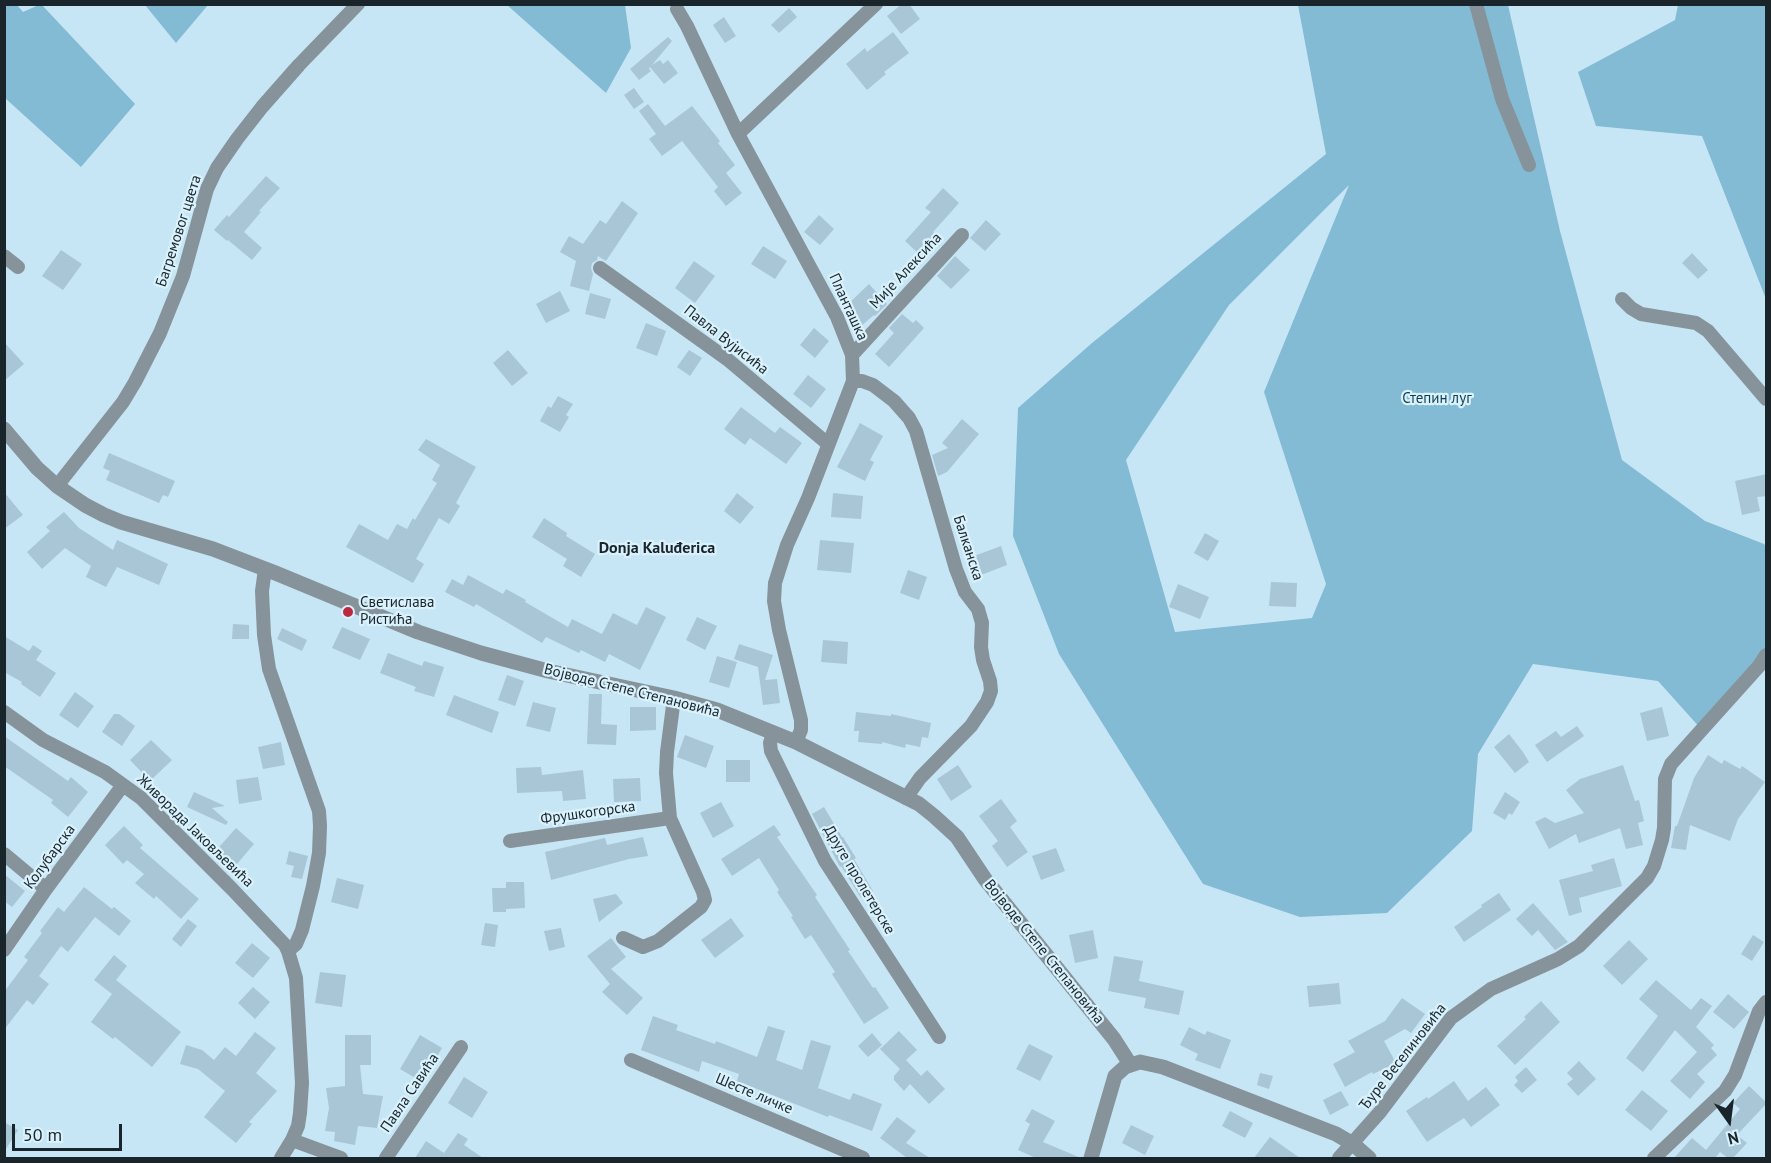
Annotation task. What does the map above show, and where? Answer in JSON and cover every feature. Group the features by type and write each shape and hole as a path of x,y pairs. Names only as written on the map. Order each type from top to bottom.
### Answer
{"street":[{"name":"Багремовог цвета","path":"57,486 123,402 160,333 183,276 207,189 217,168 262,107 358,4"},
{"path":"738,134 876,4"},
{"path":"1476,4 1502,99 1530,165"},
{"name":"Планташка","path":"677,9 738,134 837,317 852,355 853,381 808,498 787,545 775,583 774,601 779,630 801,720 801,730 796,742"},
{"name":"Мије Алексића","path":"852,355 962,235"},
{"path":"4,256 18,267"},
{"name":"Павла Вујисића","path":"600,268 728,359 828,444"},
{"path":"1622,299 1641,314 1696,323 1708,331 1767,399"},
{"name":"Балканска","path":"853,381 873,385 894,401 909,417 916,431 956,569 965,592 978,609 982,623 983,660 990,681 991,692 987,702 971,726 927,771 906,798"},
{"name":"Војводе Степе Степановића","path":"4,429 37,468 57,486 85,505 122,522 213,549 418,632 481,653 717,710 796,742 919,804 957,837 985,879 1114,1039 1130,1064"},
{"path":"265,569 262,591 264,635 269,669 319,811 320,826 319,854 305,919 296,944 288,951 296,978 302,1083 300,1113 292,1140 281,1158"},
{"name":"Ђуре Веселиновића","path":"1339,1158 1394,1095 1451,1018 1491,989 1579,946 1647,878 1654,866 1662,840 1665,779 1671,764 1767,656"},
{"path":"623,938 643,946 658,941 701,907 705,900 704,892 670,818 666,773 674,698"},
{"name":"Живорада Јаковљевића","path":"4,712 43,740 105,772 141,798 232,889 277,936 288,951"},
{"name":"Друге пролетерске","path":"773,733 770,743 771,751 825,861 939,1037"},
{"name":"Колубарска","path":"4,950 123,785"},
{"name":"Фрушкогорска","path":"510,841 670,818"},
{"path":"4,854 46,889"},
{"path":"1654,1158 1725,1091 1735,1075 1759,1011 1767,1002"},
{"name":"Павла Савића","path":"386,1158 461,1047"},
{"name":"Шесте личке","path":"631,1060 863,1158"},
{"path":"1091,1158 1115,1076 1130,1064 1140,1062 1163,1067 1336,1134 1353,1144 1369,1158"},
{"path":"292,1140 341,1158"}],"green space":[{"path":"41,4 135,104 81,167 5,98 5,5 17,5 23,12"},
{"path":"145,5 208,5 176,43"},
{"path":"507,5 625,5 631,48 606,93"},
{"name":"Степин луг","path":"1298,5 1508,5 1560,231 1622,460 1705,521 1764,544 1766,547 1766,650 1702,730 1658,681 1533,664 1478,754 1472,831 1387,913 1300,917 1203,884 1059,654 1013,536 1018,408 1092,343 1326,154","holes":["1349,185 1264,392 1326,584 1312,618 1175,632 1126,460 1229,305"]},
{"path":"1678,5 1766,5 1766,299 1702,136 1596,126 1578,72 1675,20"}],"building":[{"path":"902,4 909,4 920,19 901,34 887,16"},
{"path":"789,8 797,17 779,33 771,25"},
{"path":"724,17 736,36 725,43 713,25"},
{"path":"893,32 909,53 884,72 886,74 867,90 846,64 865,48 867,52"},
{"path":"668,37 672,41 652,65 660,60 663,64 668,60 678,73 664,84 650,67 651,71 639,80 630,69"},
{"path":"634,88 644,102 634,109 624,95"},
{"path":"648,104 665,126 692,106 720,141 718,143 735,165 726,173 742,193 726,206 714,191 718,187 682,141 662,156 649,139 656,134 639,111"},
{"path":"266,176 280,188 244,232 262,248 252,260 214,230"},
{"path":"943,188 959,203 933,232 938,236 920,255 905,241 931,212 925,208"},
{"path":"622,201 638,213 606,261 598,256 597,260 592,263 593,274 589,291 570,286 576,261 560,252 569,236 583,244 600,220 606,224"},
{"path":"819,215 834,229 820,245 804,232"},
{"path":"986,220 1001,234 985,251 970,238"},
{"path":"763,246 787,261 775,279 751,264"},
{"path":"61,250 82,264 63,290 42,276"},
{"path":"1692,253 1708,270 1698,279 1682,263"},
{"path":"955,256 970,270 951,289 937,276"},
{"path":"694,261 715,276 695,303 675,288"},
{"path":"869,284 887,304 861,326 844,308"},
{"path":"560,291 570,311 546,323 536,304"},
{"path":"590,293 611,299 605,319 585,314"},
{"path":"902,314 913,323 916,320 924,328 889,367 875,354 894,333 889,328"},
{"path":"646,323 666,331 657,356 636,348"},
{"path":"814,328 829,341 815,358 800,345"},
{"path":"4,342 24,364 4,381"},
{"path":"508,350 528,373 512,386 493,363"},
{"path":"689,350 702,358 690,376 677,367"},
{"path":"808,375 826,389 811,408 793,394"},
{"path":"558,396 573,404 566,415 569,417 560,432 540,421 548,406 551,408"},
{"path":"741,407 775,433 780,427 802,443 786,464 750,438 745,445 724,429"},
{"path":"962,419 979,434 947,472 938,476 932,455 948,448 942,443"},
{"path":"860,423 883,436 870,460 874,462 865,481 837,467"},
{"path":"426,439 476,467 456,503 460,506 449,524 439,518 416,559 424,564 413,583 346,547 359,524 388,540 397,524 407,529 413,518 415,520 437,483 432,480 440,465 418,450"},
{"path":"109,453 175,481 168,497 163,495 159,503 106,480 110,471 103,468"},
{"path":"1767,474 1767,496 1757,497 1760,511 1742,515 1735,481"},
{"path":"4,492 23,515 4,529"},
{"path":"737,493 754,507 740,524 724,511"},
{"path":"833,493 863,496 861,519 831,517"},
{"path":"64,512 79,528 113,550 117,540 168,564 159,585 117,567 106,587 86,577 91,566 65,548 42,569 27,552 50,531 46,527"},
{"path":"544,518 567,533 566,536 595,554 581,577 563,566 567,559 532,537"},
{"path":"1205,533 1219,541 1208,561 1194,553"},
{"path":"820,540 854,543 851,573 817,570"},
{"path":"1001,546 1007,565 981,575 974,556"},
{"path":"908,570 927,577 919,600 900,593"},
{"path":"468,575 503,594 506,589 568,627 572,619 602,634 613,613 637,625 646,607 666,617 640,670 609,654 605,662 581,650 579,653 546,637 542,643 476,604 474,607 445,592 452,579 463,585"},
{"path":"1271,582 1297,583 1296,607 1269,606"},
{"path":"1178,584 1209,597 1200,619 1169,607"},
{"path":"697,617 717,626 705,650 686,640"},
{"path":"233,624 249,625 249,639 232,639"},
{"path":"342,627 370,639 360,660 332,648"},
{"path":"282,628 307,640 302,651 277,639"},
{"path":"4,636 29,651 33,645 42,651 36,660 56,673 40,697 21,684 22,682 4,672"},
{"path":"823,640 848,642 847,664 821,662"},
{"path":"739,644 773,655 765,680 777,679 780,703 763,705 758,667 734,659"},
{"path":"388,653 422,666 424,661 444,667 434,697 414,691 416,687 380,673"},
{"path":"717,656 737,662 729,688 709,682"},
{"path":"507,675 524,681 515,706 498,700"},
{"path":"75,692 94,706 78,728 59,715"},
{"path":"589,694 602,694 601,724 617,725 616,745 587,744"},
{"path":"454,695 499,712 492,733 446,715"},
{"path":"533,702 556,708 550,732 526,726"},
{"path":"630,707 656,707 656,730 630,731"},
{"path":"1662,707 1669,736 1647,741 1640,713"},
{"path":"856,712 891,716 891,714 931,723 928,738 922,737 920,747 906,744 905,748 882,742 882,744 858,742 859,731 854,731"},
{"path":"114,714 119,714 135,726 122,746 102,732"},
{"path":"1577,726 1584,736 1547,762 1535,745 1556,731 1561,737"},
{"path":"1509,734 1529,762 1515,773 1494,747"},
{"path":"685,735 714,746 706,768 677,757"},
{"path":"4,736 68,781 71,777 88,792 68,817 51,803 53,800 4,766"},
{"path":"151,740 172,760 150,781 130,760"},
{"path":"281,742 285,765 263,769 258,747"},
{"path":"1708,755 1722,764 1724,760 1740,769 1742,766 1765,782 1738,819 1730,841 1690,825 1686,850 1671,848 1675,826 1677,826 1694,778"},
{"path":"726,760 750,760 750,782 726,782"},
{"path":"958,765 972,787 951,801 937,779"},
{"path":"1623,765 1635,801 1639,800 1644,821 1638,823 1643,845 1626,849 1620,828 1579,843 1576,834 1549,849 1535,822 1545,817 1555,823 1584,813 1566,790 1580,779"},
{"path":"541,767 542,775 583,770 586,799 563,801 562,791 517,793 516,768"},
{"path":"258,777 262,800 239,804 236,780"},
{"path":"640,778 641,801 614,802 613,779"},
{"path":"194,792 225,806 212,808 228,822 226,825 187,807"},
{"path":"1505,792 1520,802 1512,815 1509,813 1505,820 1493,813"},
{"path":"1001,799 1017,821 1010,827 1028,852 1007,867 992,846 998,841 979,816"},
{"path":"721,802 734,826 713,838 700,813"},
{"path":"824,807 856,858 854,859 873,891 861,898 840,867 812,814"},
{"path":"774,825 781,835 777,837 817,895 815,897 850,950 848,951 889,1008 864,1024 832,974 835,972 811,935 805,939 791,917 793,916 777,892 779,890 759,858 732,876 721,859"},
{"path":"124,826 143,845 140,848 199,899 181,919 156,896 154,899 135,883 144,874 127,860 123,864 105,845"},
{"path":"236,828 254,844 231,871 212,855"},
{"path":"643,837 648,856 551,880 545,852 605,838 607,845"},
{"path":"1056,848 1065,871 1041,880 1032,856"},
{"path":"289,851 308,856 302,879 291,877 294,866 286,864"},
{"path":"1614,858 1622,886 1579,898 1582,912 1569,916 1559,880 1593,871 1591,865"},
{"path":"4,874 25,891 12,907 4,901"},
{"path":"337,878 364,885 358,909 331,902"},
{"path":"506,882 524,882 525,908 493,912 492,888 506,888"},
{"path":"84,887 131,921 119,936 95,917 68,952 61,946 39,976 49,984 33,1005 27,1000 4,1030 4,992 28,960 24,957 58,907 64,912"},
{"path":"1499,893 1511,910 1464,942 1454,927"},
{"path":"616,894 623,903 599,922 593,899"},
{"path":"1533,903 1568,942 1555,950 1538,930 1532,936 1516,919"},
{"path":"731,918 744,936 715,958 701,940"},
{"path":"188,919 197,926 181,947 172,939"},
{"path":"485,923 498,925 495,947 481,945"},
{"path":"561,928 565,947 549,951 544,931"},
{"path":"1093,930 1098,958 1075,963 1069,935"},
{"path":"1753,935 1764,942 1752,961 1741,954"},
{"path":"611,938 626,957 611,969 643,998 627,1015 602,992 610,984 587,956"},
{"path":"1629,940 1648,959 1622,985 1603,966"},
{"path":"252,943 270,958 253,978 235,963"},
{"path":"114,955 127,966 116,980 181,1032 152,1067 115,1037 113,1039 91,1022 112,994 94,980"},
{"path":"1114,956 1143,961 1139,981 1184,991 1179,1015 1144,1008 1146,998 1108,991"},
{"path":"320,972 346,975 342,1007 315,1003"},
{"path":"1656,980 1691,1010 1701,998 1712,1006 1696,1027 1714,1045 1711,1048 1717,1055 1697,1074 1705,1082 1690,1099 1670,1081 1697,1052 1675,1030 1643,1072 1626,1058 1658,1016 1639,999"},
{"path":"1339,983 1341,1004 1309,1007 1307,986"},
{"path":"253,987 270,1002 255,1019 238,1003"},
{"path":"1728,994 1749,1012 1734,1029 1713,1012"},
{"path":"1402,998 1425,1014 1411,1033 1405,1029 1384,1041 1396,1063 1373,1074 1372,1072 1345,1087 1333,1064 1355,1052 1348,1041 1385,1021"},
{"path":"1541,1001 1560,1022 1515,1065 1497,1046 1526,1019 1524,1017"},
{"path":"653,1016 678,1025 676,1030 715,1044 716,1041 757,1057 768,1026 785,1031 776,1060 802,1070 811,1040 831,1046 818,1088 850,1100 853,1093 882,1104 872,1131 829,1115 828,1117 737,1081 739,1074 702,1061 699,1072 641,1050"},
{"path":"1189,1027 1205,1035 1207,1031 1231,1040 1220,1069 1195,1060 1198,1054 1180,1045"},
{"path":"899,1031 917,1050 906,1060 921,1076 927,1070 945,1089 929,1104 910,1084 904,1091 894,1080 894,1076 900,1069 880,1049"},
{"path":"255,1032 276,1048 256,1073 277,1091 249,1122 252,1124 236,1143 204,1117 225,1091 198,1069 180,1064 186,1045 202,1050 214,1060 225,1047 236,1056"},
{"path":"872,1033 882,1045 868,1057 858,1046"},
{"path":"345,1035 371,1035 371,1065 360,1065 363,1094 383,1096 377,1128 358,1126 355,1145 334,1141 335,1132 325,1131 329,1108 326,1088 345,1086"},
{"path":"420,1035 442,1048 422,1082 400,1069"},
{"path":"1029,1044 1053,1056 1040,1081 1016,1069"},
{"path":"1579,1061 1596,1079 1578,1096 1567,1084 1573,1079 1567,1073"},
{"path":"1526,1067 1537,1080 1522,1093 1514,1085 1518,1081 1515,1077"},
{"path":"1260,1073 1273,1076 1269,1089 1257,1085"},
{"path":"464,1077 488,1092 472,1118 448,1103"},
{"path":"1454,1081 1468,1101 1486,1087 1500,1105 1471,1127 1464,1118 1427,1142 1406,1111"},
{"path":"1749,1086 1767,1103 1737,1135 1747,1143 1733,1158 1728,1158 1720,1152 1715,1158 1674,1158 1692,1138 1706,1150 1740,1109 1733,1103"},
{"path":"1642,1090 1668,1111 1651,1131 1625,1110"},
{"path":"1341,1091 1349,1105 1330,1115 1323,1100"},
{"path":"1032,1109 1055,1121 1043,1142 1081,1158 1036,1158 1018,1150 1030,1124 1025,1121"},
{"path":"1230,1111 1253,1123 1245,1138 1222,1126"},
{"path":"897,1117 916,1131 906,1143 930,1158 907,1158 880,1138"},
{"path":"4,1122 18,1130 4,1152"},
{"path":"1131,1125 1154,1136 1145,1155 1122,1143"},
{"path":"458,1133 468,1139 464,1145 483,1158 415,1158 426,1141 444,1153"},
{"path":"1270,1137 1300,1158 1254,1158"}],"place":[{"name":"Светислава Ристића","path":"348,612"}],"district":[{"name":"Donja Kaluđerica","path":"657,548"}]}
